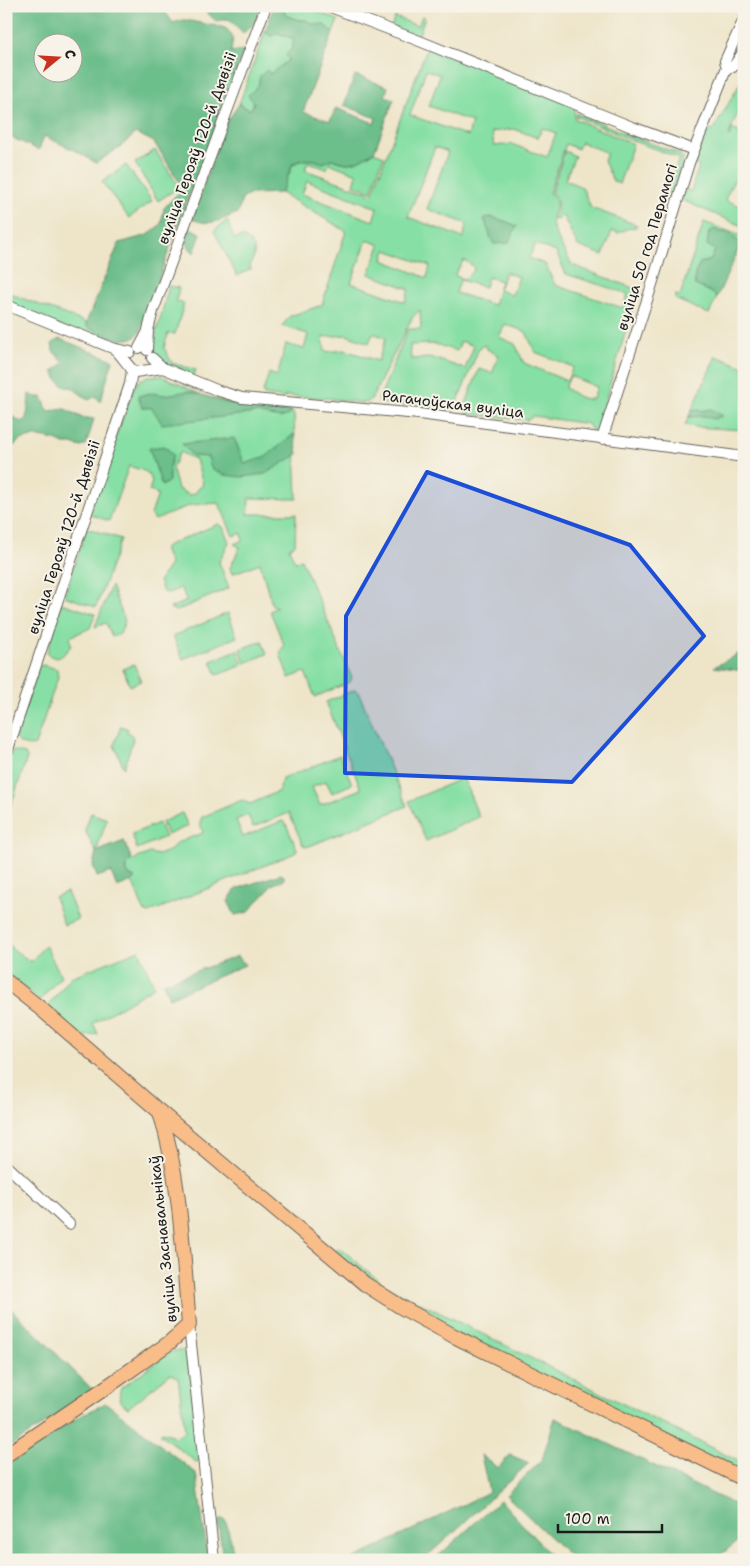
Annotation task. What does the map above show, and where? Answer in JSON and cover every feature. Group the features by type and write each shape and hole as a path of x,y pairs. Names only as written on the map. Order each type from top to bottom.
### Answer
{"main road":[{"path":"6,981 365,1284 388,1300 454,1336 744,1479"},
{"name":"вуліца Заснавальнікаў","path":"160,1112 168,1140 176,1184 189,1325"},
{"path":"6,1455 111,1384 175,1338 189,1325"}],"street":[{"name":"вуліца Герояў 120-й Дывізіі","path":"6,755 139,360 153,311 266,6"},
{"path":"328,6 694,150"},
{"name":"вуліца 50 год Перамогі","path":"602,439 650,291 688,163 727,68 725,62 744,19"},
{"name":"вуліца 50 год Перамогі","path":"727,68 733,67 744,51"},
{"path":"6,304 139,360"},
{"name":"Рагачоўская вуліца","path":"139,360 219,392 242,398 418,414 744,457"},
{"path":"6,1165 68,1224"},
{"name":"вуліца Заснавальнікаў","path":"189,1325 214,1560"}],"highlighted area":[{"path":"427,472 630,545 704,636 572,782 345,773 346,616"}],"green space":[{"path":"9,6 161,6 173,23 185,20 225,28 233,38 231,52 244,50 140,332 134,338 119,340 87,327 86,323 119,243 148,235 161,224 164,208 183,188 154,142 136,133 120,147 96,163 80,153 44,136 39,150 6,135 6,15"},
{"path":"200,6 261,6 255,23 243,33 229,19 216,21"},
{"path":"274,6 291,6 283,10 287,16 306,20 313,24 324,25 333,33 303,112 330,121 336,108 374,123 376,118 344,105 355,75 388,87 385,96 394,99 374,152 358,161 350,163 332,159 323,163 308,160 293,163 281,193 251,194 242,199 238,213 215,222 192,219 224,126 239,104 250,110 254,103 248,95 258,86 260,76 267,70 270,74 289,60 286,55 292,48 294,39 278,33 271,36 265,32"},
{"path":"291,6 305,6 338,20 333,33 324,25 313,24 306,20 287,16 282,10"},
{"path":"422,16 425,17 417,40 390,30 395,17 418,26"},
{"path":"265,32 271,36 278,33 294,39 289,60 270,74 249,95 254,103 250,110 239,104"},
{"path":"428,45 574,104 575,119 633,144 619,184 613,181 604,161 607,153 581,142 578,149 566,144 549,193 556,203 552,221 553,226 572,265 638,290 597,428 593,432 588,424 533,416 528,420 467,414 465,406 479,369 492,373 499,356 487,349 485,345 479,348 454,411 380,403 379,399 408,329 421,329 420,310 412,318 372,398 368,402 285,396 285,398 264,395 263,392 269,373 277,376 286,344 304,349 308,334 282,326 290,316 322,305 346,231 281,193 293,164 308,160 323,163 332,159 350,163 358,161 374,152 384,156 371,191 354,185 357,174 329,163 326,169 308,162 305,170 372,194","holes":["426,70 440,75 429,106 472,122 468,136 410,115","542,128 556,133 547,157 511,144 494,146 492,132 514,129 538,138","435,147 448,152 427,209 467,224 463,238 408,217","307,181 377,208 373,221 302,194","367,240 380,245 369,274 409,289 405,302 351,283","535,244 556,252 566,274 628,294 623,308 555,285 545,264 529,258","386,250 430,266 427,278 383,260","464,260 473,266 474,270 464,280 455,274","505,272 519,277 512,295 499,290","488,277 501,281 494,305 456,293 460,280 485,287","505,324 526,332 535,352 573,367 567,381 524,363 515,344 499,337","373,333 386,338 378,361 345,350 325,352 323,337 346,335 369,343","461,341 474,346 465,369 433,358 411,359 410,345 435,344 457,351","570,376 597,387 593,399 581,398 565,388"]},
{"path":"744,76 744,96 728,137 732,129 744,134 744,173 733,182 725,200 740,206 744,197 744,227 682,200 685,189 691,191 699,166 689,163 702,127 713,131"},
{"path":"577,113 683,157 669,202 665,200 679,158 576,116"},
{"path":"155,150 179,187 158,201 135,163"},
{"path":"565,151 575,156 565,180 582,187 591,208 637,225 635,228 632,227 618,233 612,231 603,255 578,246 563,216 554,220 557,202 551,193"},
{"path":"126,165 152,201 129,218 102,182"},
{"path":"490,217 517,226 508,243 494,244 484,218"},
{"path":"227,220 234,239 243,237 251,243 254,249 254,256 250,265 251,269 237,276 214,231"},
{"path":"704,222 744,237 741,244 729,232 721,232 714,229 715,250 711,260 700,263 695,274 695,285 717,297 709,314 675,299 675,295 680,296"},
{"path":"187,226 201,234 194,253 186,240"},
{"path":"714,229 721,232 729,232 741,244 717,297 695,285 695,274 700,263 711,260 715,250 707,245 709,232"},
{"path":"169,286 179,288 176,301 184,304 175,334 168,333 164,348 172,363 196,370 194,376 165,363 159,358 154,347 155,335"},
{"path":"6,292 79,320 86,323 88,327 112,336 108,346 6,304"},
{"path":"60,339 113,360 100,402 96,396 89,400 71,387 65,387 57,380 53,371 64,363 53,351 52,343"},
{"path":"716,356 744,367 744,430 685,425"},
{"path":"148,376 162,376 202,395 223,401 291,410 294,415 297,499 249,498 248,514 296,514 295,545 289,548 295,562 301,559 352,678 350,682 315,697 305,672 289,678 280,654 284,645 270,611 277,607 272,605 260,563 232,574 230,568 240,547 234,544 243,540 241,533 233,536 219,503 191,505 155,520 151,515 158,494 149,491 152,481 147,472 129,466 109,521 87,513 135,386 140,380","holes":["180,452 196,460 203,484 195,493 189,495 178,489 172,468"]},
{"path":"188,391 238,406 292,412 280,418 256,413 162,424 152,408 142,408 138,396 151,393 165,395"},
{"path":"29,394 35,397 42,397 48,411 65,409 81,417 94,419 86,445 81,447 64,444 35,436 20,440 9,450 6,449 6,421 14,417 21,422 25,420"},
{"path":"692,409 701,411 711,409 723,416 714,419 704,416 689,417"},
{"path":"294,434 298,454 265,474 242,477 224,475 211,468 208,457 193,456 182,444 234,438 245,464 267,456"},
{"path":"165,446 173,455 169,468 169,481 162,486 149,448"},
{"path":"218,524 223,527 229,542 219,562 229,588 176,611 170,608 187,601 181,588 168,593 163,592 159,581 170,564 164,549 166,546"},
{"path":"87,528 121,539 96,607 64,596"},
{"path":"111,586 125,621 120,634 112,637 106,623 95,627"},
{"path":"61,603 95,614 90,628 70,637 71,646 61,657 55,658 47,654"},
{"path":"228,613 237,637 183,659 173,636"},
{"path":"262,641 267,654 245,663 240,649"},
{"path":"237,650 243,665 217,675 211,661"},
{"path":"744,651 744,671 714,667"},
{"path":"134,664 141,681 130,686 123,669"},
{"path":"43,665 57,669 58,677 35,745 27,746 21,744 15,738 38,667"},
{"path":"354,690 358,691 407,806 307,847 303,845 289,813 253,827 248,815 236,820 243,837 282,821 285,822 297,849 295,853 148,913 144,911 132,881 134,878 127,873 127,864 150,853 158,855 171,850 176,843 203,833 200,822 202,817 242,800 250,804 279,791 282,779 340,755 352,784 332,793 326,781 312,787 320,805 361,789 326,702"},
{"path":"121,726 128,729 127,732 131,734 133,739 124,768 114,745"},
{"path":"15,751 25,754 27,758 6,820 6,767 11,752"},
{"path":"463,778 479,817 426,841 409,801"},
{"path":"91,813 107,819 96,852 85,830"},
{"path":"182,813 188,826 167,835 162,822"},
{"path":"159,823 165,837 137,849 132,834"},
{"path":"124,841 132,860 127,864 127,871 135,878 117,887 111,872 97,877 93,865 96,852"},
{"path":"281,874 284,876 284,880 271,885 249,912 235,915 228,901 236,889"},
{"path":"67,892 78,919 64,925 54,897"},
{"path":"6,937 10,947 31,962 45,945 61,976 41,999 39,1000 6,971"},
{"path":"139,950 154,987 93,1023 98,1034 80,1037 48,1006 71,977"},
{"path":"238,956 245,965 169,998 163,983"},
{"path":"340,1248 384,1285 744,1464 744,1479 454,1336 330,1253"},
{"path":"6,1304 94,1391 6,1449"},
{"path":"181,1350 188,1357 200,1460 196,1462 160,1434 162,1432 172,1435 173,1438 185,1431 178,1377 170,1374 128,1408 121,1401 120,1397 121,1388 172,1351"},
{"path":"106,1403 196,1473 208,1560 6,1560 6,1466 78,1417"},
{"path":"555,1418 744,1509 744,1536 714,1560 574,1560 506,1495 542,1460"},
{"path":"481,1455 498,1468 510,1455 529,1463 423,1560 351,1560 489,1492"},
{"path":"500,1500 555,1560 434,1560"},
{"path":"221,1519 226,1521 235,1560 223,1560 218,1522"}]}
